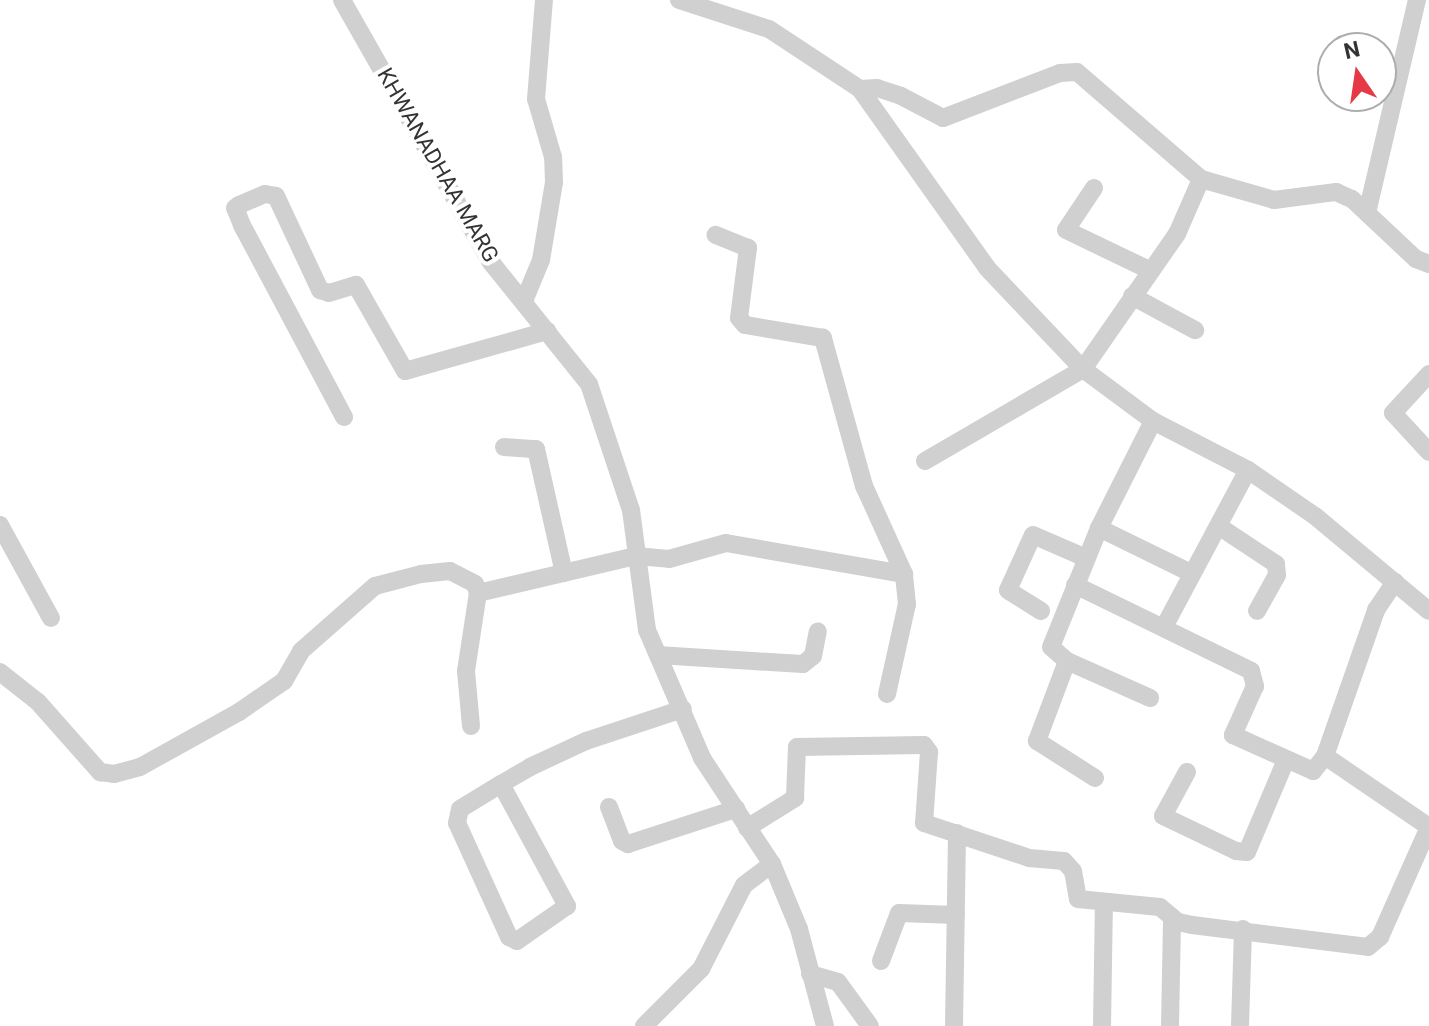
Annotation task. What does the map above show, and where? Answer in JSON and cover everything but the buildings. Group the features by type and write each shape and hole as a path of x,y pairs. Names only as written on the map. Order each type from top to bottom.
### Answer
{"street":[{"name":"KHWANADHAA MARG","path":"342,0 471,230 589,384 631,510 642,609 658,655 702,758 772,864 825,1026"},
{"path":"524,301 541,260 554,182 553,157 536,99 544,0"},
{"path":"679,0 769,29 860,89 987,268 1083,369 1153,421 1248,470 1315,516 1429,611"},
{"path":"1367,213 1417,0"},
{"path":"860,89 889,92 943,118 1060,73 1077,72 1201,179 1274,200 1336,192 1367,213 1416,259 1429,264"},
{"path":"925,461 1083,369 1149,270 1177,234 1201,179"},
{"path":"1094,188 1066,230 1149,270"},
{"path":"344,417 242,225 235,208 239,205 265,194 276,196 320,290 329,293 356,285 405,371 547,331"},
{"path":"715,235 748,248 739,318 745,325 823,338 864,486 904,574 907,604 887,694"},
{"path":"1132,296 1195,330"},
{"path":"1429,374 1393,413 1394,420 1429,452"},
{"path":"1150,698 1067,661 1051,647 1099,528 1153,421"},
{"path":"504,447 536,449 564,573"},
{"path":"1164,627 1248,470"},
{"path":"0,525 51,618"},
{"path":"1220,527 1276,564 1277,575 1257,611"},
{"path":"1099,528 1191,573"},
{"path":"1041,611 1008,590 1033,535 1086,558"},
{"path":"478,593 636,556 669,559 726,543 904,574"},
{"path":"0,672 38,702 100,772 114,774 140,767 196,738 284,681 301,651 375,586 450,571 475,584 478,593 466,671 471,726"},
{"path":"1075,585 1164,627 1256,676 1233,735 1285,762 1313,771 1325,756 1376,610 1395,582"},
{"path":"658,655 803,664 813,656 818,631"},
{"path":"1067,661 1037,741 1095,778"},
{"path":"501,784 567,906 517,941 509,937 457,823 460,809 501,784 586,741 683,709"},
{"path":"747,828 795,798 797,747 924,745 929,752 924,823 1029,858 1064,861 1073,871 1078,899 1104,904 1160,907 1172,917 1192,925 1373,945 1429,827 1325,756"},
{"path":"1187,772 1163,816 1236,851 1247,852 1285,762"},
{"path":"609,807 628,844 736,809"},
{"path":"954,1026 957,833"},
{"path":"644,1026 701,969 744,885 772,864"},
{"path":"1102,1026 1104,904"},
{"path":"881,961 899,913 956,915"},
{"path":"1170,1026 1172,917"},
{"path":"1240,1026 1243,929"},
{"path":"810,974 838,982 870,1026"}]}
